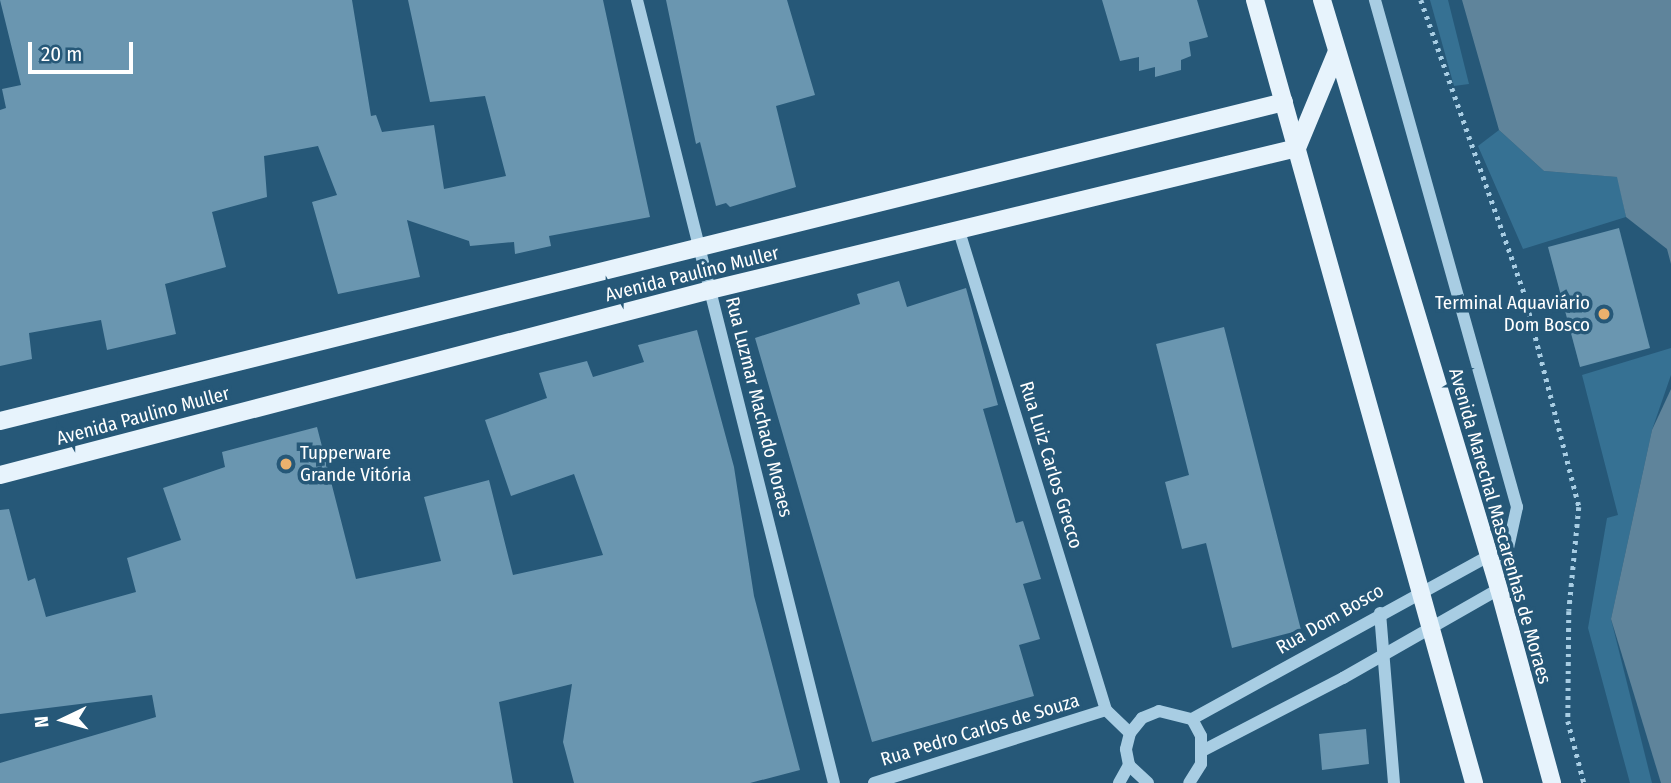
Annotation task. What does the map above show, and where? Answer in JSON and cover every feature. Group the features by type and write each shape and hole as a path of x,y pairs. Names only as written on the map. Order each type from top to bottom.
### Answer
{"main road":[{"path":"1255,0 1474,783"},
{"name":"Avenida Marechal Mascarenhas de Moraes","path":"1322,0 1336,54 1499,589 1552,783"},
{"path":"1297,148 1336,54"},
{"name":"Avenida Paulino Muller","path":"0,421 1284,102"},
{"name":"Avenida Paulino Muller","path":"0,475 710,290 959,232 1297,148"}],"street":[{"name":"Rua Luzmar Machado Moraes","path":"637,0 834,783"},
{"path":"1188,781 1204,750 1382,656 1499,589 1517,507 1375,0"},
{"name":"Rua Luiz Carlos Grecco","path":"959,232 1106,710"},
{"name":"Rua Dom Bosco","path":"1192,719 1420,590 1489,556"},
{"path":"1380,613 1394,783"},
{"name":"Rua Pedro Carlos de Souza","path":"874,783 1106,710 1130,733"},
{"path":"1119,783 1129,765 1130,733 1142,718 1159,710 1192,719 1204,750"},
{"path":"1129,765 1148,783"}],"path":[{"path":"1421,0 1525,296 1579,507 1569,611 1568,721 1584,783"}],"shaded area":[{"path":"1430,0 1448,0 1469,84 1454,86"},
{"path":"1462,0 1671,0 1671,264 1667,249 1626,217 1617,177 1544,171 1499,130"},
{"path":"1499,130 1544,171 1618,177 1626,217 1523,249 1478,146"},
{"path":"1671,348 1671,375 1652,430 1611,619 1652,783 1630,783 1588,628 1607,518 1618,515 1582,375"},
{"path":"1671,389 1671,783 1661,783 1611,619 1652,430"}],"building":[{"path":"0,0 352,0 371,116 376,115 382,132 434,125 444,189 506,176 485,96 430,102 408,0 603,0 650,217 549,236 551,246 515,254 514,242 470,246 469,241 407,220 420,277 338,294 312,202 337,195 318,146 264,156 267,197 212,212 226,267 165,284 176,334 107,350 101,320 29,333 32,359 0,366 0,110 6,108 2,89 21,85"},
{"path":"666,0 787,0 815,95 776,106 796,187 730,207 726,203 716,206 700,142 696,144"},
{"path":"1102,0 1197,0 1208,37 1189,42 1191,56 1181,60 1181,70 1155,77 1155,67 1139,71 1139,57 1120,61"},
{"name":"Terminal Aquaviário Dom Bosco","path":"1619,228 1650,348 1580,367 1548,247"},
{"path":"899,281 907,307 966,288 998,405 983,409 1016,523 1023,521 1041,579 1023,584 1040,639 1019,645 1034,696 872,742 755,338 860,304 857,294"},
{"path":"1224,327 1301,630 1232,648 1206,543 1182,549 1165,482 1189,475 1156,344"},
{"path":"697,330 734,467 754,596 800,770 750,783 574,783 563,742 572,684 499,702 513,783 0,783 0,763 156,717 152,695 0,714 0,510 9,509 28,581 35,578 46,617 136,592 127,558 181,540 163,488 225,467 222,452 317,427 356,579 441,561 424,497 489,480 513,575 603,555 574,474 511,496 485,420 547,398 539,373 587,361 593,377 644,362 638,345"},
{"path":"1366,729 1369,764 1322,770 1319,734"}],"place":[{"name":"Terminal Aquaviário Dom Bosco","path":"1604,314"},
{"name":"Tupperware Grande Vitória","path":"286,464"}]}
